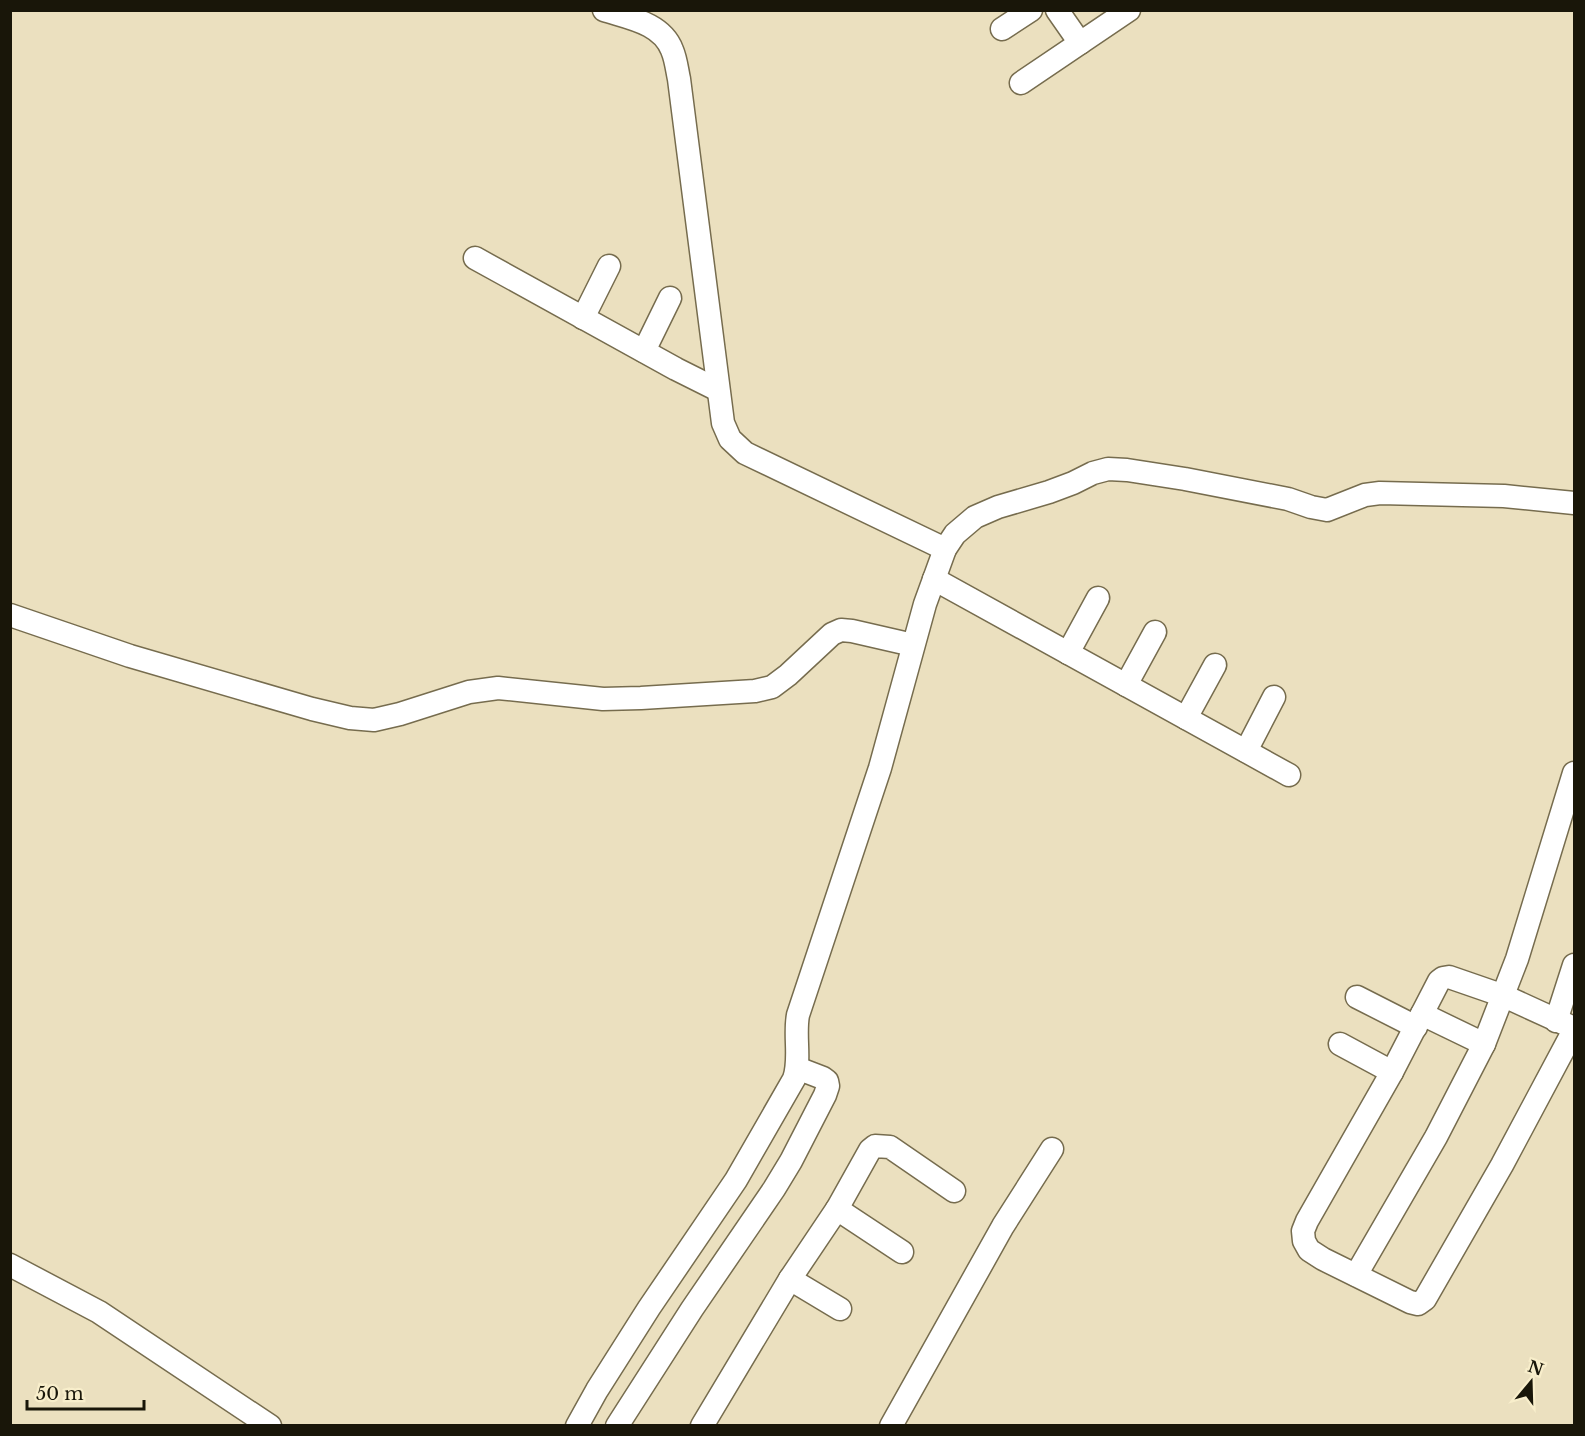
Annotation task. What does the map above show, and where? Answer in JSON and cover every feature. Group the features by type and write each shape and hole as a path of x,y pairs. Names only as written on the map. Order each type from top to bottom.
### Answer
{"street":[{"path":"604,10 647,24 661,33 672,50 679,79 718,390 723,423 730,439 745,453 945,549"},
{"path":"1002,29 1031,10"},
{"path":"1057,10 1080,43"},
{"path":"1021,82 1128,11"},
{"path":"475,258 718,390"},
{"path":"584,318 609,266"},
{"path":"644,351 670,298"},
{"path":"576,1425 649,1308 736,1180 796,1075 798,1015 880,768 925,604 945,549 955,534 975,517 998,507 1049,492 1108,468 1185,479 1288,499 1327,510 1365,495 1380,493 1504,496 1575,503"},
{"path":"934,579 1289,775"},
{"path":"1068,653 1098,598"},
{"path":"10,615 130,656 312,709 350,718 374,720 470,692 498,688 603,699 755,691 772,687 832,634 841,630 913,645"},
{"path":"1126,685 1155,632"},
{"path":"1186,718 1215,665"},
{"path":"1246,751 1274,697"},
{"path":"1356,1275 1436,1137 1484,1044 1517,959 1575,773"},
{"path":"1568,1026 1504,996 1449,977 1439,981 1392,1072 1306,1221 1303,1231 1304,1241 1309,1250 1410,1302 1418,1304 1425,1299 1502,1165 1568,1026 1575,965"},
{"path":"1357,998 1484,1044"},
{"path":"1340,1044 1392,1072"},
{"path":"617,1425 774,1189 825,1095 827,1081 797,1068"},
{"path":"702,1425 790,1279 837,1209 870,1150 875,1146 890,1147 954,1191"},
{"path":"891,1425 1003,1226 1052,1149"},
{"path":"837,1209 902,1252"},
{"path":"10,1265 99,1312 270,1425"},
{"path":"790,1279 840,1309"}]}
